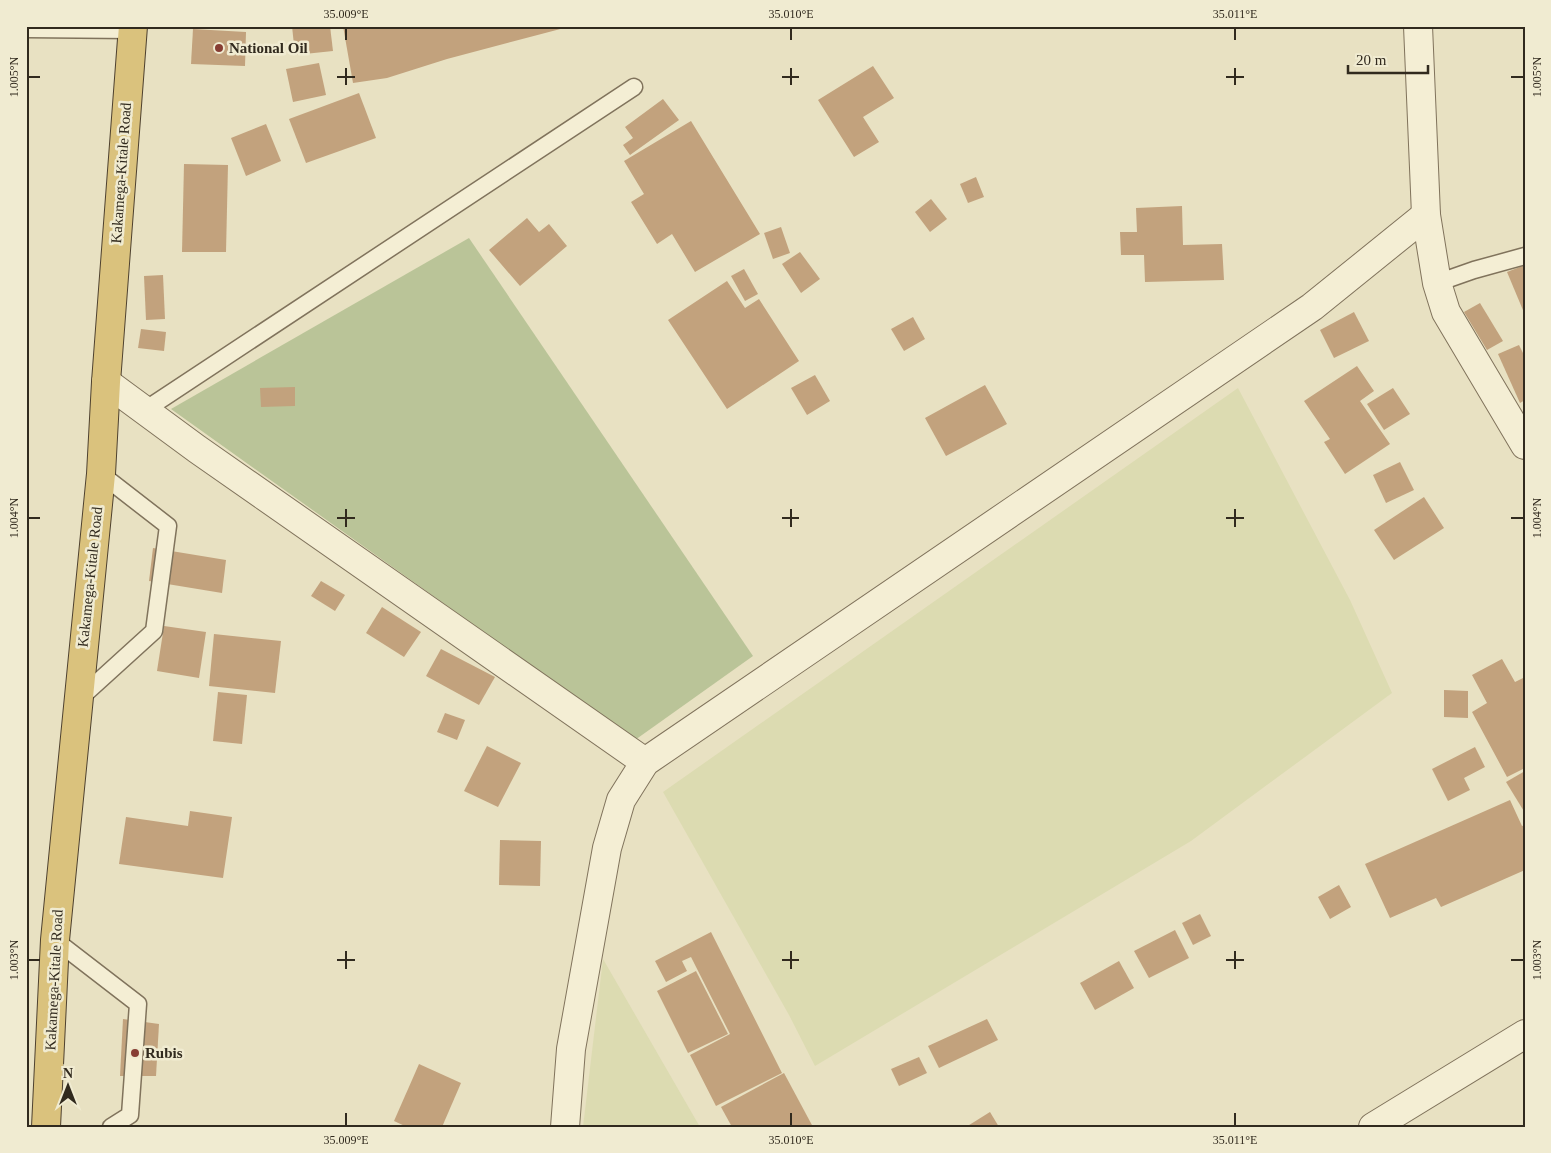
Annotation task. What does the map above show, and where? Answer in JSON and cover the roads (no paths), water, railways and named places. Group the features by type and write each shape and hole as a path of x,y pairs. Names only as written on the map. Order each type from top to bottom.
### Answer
{"highway":[{"name":"Kakamega-Kitale Road","path":"46,1127 55,940 101,474 132,28"}],"street":[{"path":"1418,26 1426,215 1437,283 1446,312 1525,445"},
{"path":"566,1127 571,1049 607,848 621,800 645,762 1312,307 1426,215"},
{"path":"106,382 205,455 645,762"},
{"path":"1373,1127 1525,1034"}],"lane":[{"path":"26,28 132,28"},
{"path":"145,410 634,87"},
{"path":"1437,283 1474,270 1525,256"},
{"path":"78,700 154,631 168,526 101,474"},
{"path":"55,940 138,1004 130,1115 111,1127"}],"place":[{"name":"National Oil","path":"219,48"},
{"name":"Rubis","path":"135,1053"}]}
